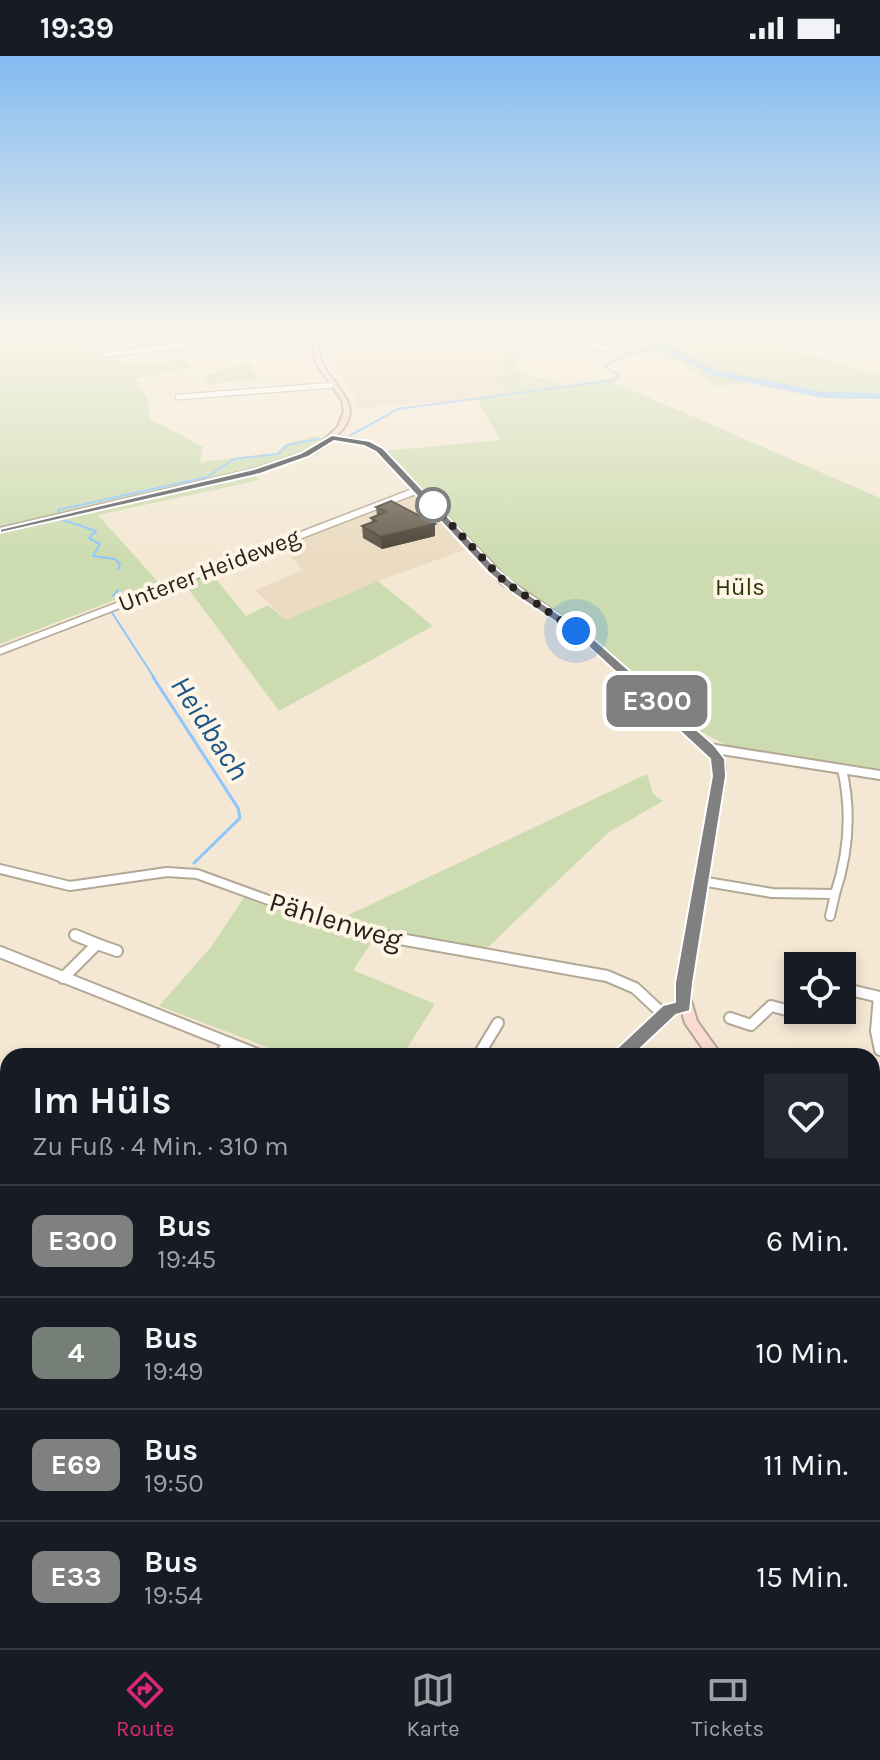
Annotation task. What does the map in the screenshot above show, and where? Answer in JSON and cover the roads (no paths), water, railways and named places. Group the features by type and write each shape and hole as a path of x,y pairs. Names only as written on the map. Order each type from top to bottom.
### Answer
{"main road":[{"path":"0,530 276,466 314,451 332,437 344,424 345,407"},
{"path":"332,437 376,448 504,581 582,635 709,748 720,767 684,983 684,1006 708,1048"}],"street":[{"name":"Unterer Heideweg","path":"0,651 418,490"},
{"path":"709,748 880,775"},
{"path":"830,916 842,874 850,827 849,794 842,769"},
{"name":"Pählenweg","path":"0,869 70,885 105,883 155,873 182,871 197,874 355,931 607,976 635,988 664,1015"},
{"path":"701,881 772,893 835,894"},
{"path":"75,935 117,951"},
{"path":"63,978 97,944"},
{"path":"0,952 242,1048"},
{"path":"856,991 879,997 876,1031 880,1048"},
{"path":"629,1048 664,1015 684,1006"},
{"path":"730,1018 751,1025 771,1006 784,1009"},
{"path":"483,1048 498,1023"},
{"path":"225,1048 229,1043"}],"waterway":[{"name":"Heidbach","path":"351,435 398,409 411,407"},
{"name":"Heidbach","path":"118,570 120,564 115,559 93,556 100,544 89,538 96,531 63,520 58,510 207,477 234,459 278,454 287,445 318,439"},
{"name":"Heidbach","path":"113,596 118,590"},
{"name":"Heidbach","path":"109,608 155,679"},
{"name":"Heidbach","path":"153,677 238,808 240,818 194,863"}],"park label":[{"name":"Hüls","path":"740,587"}]}
